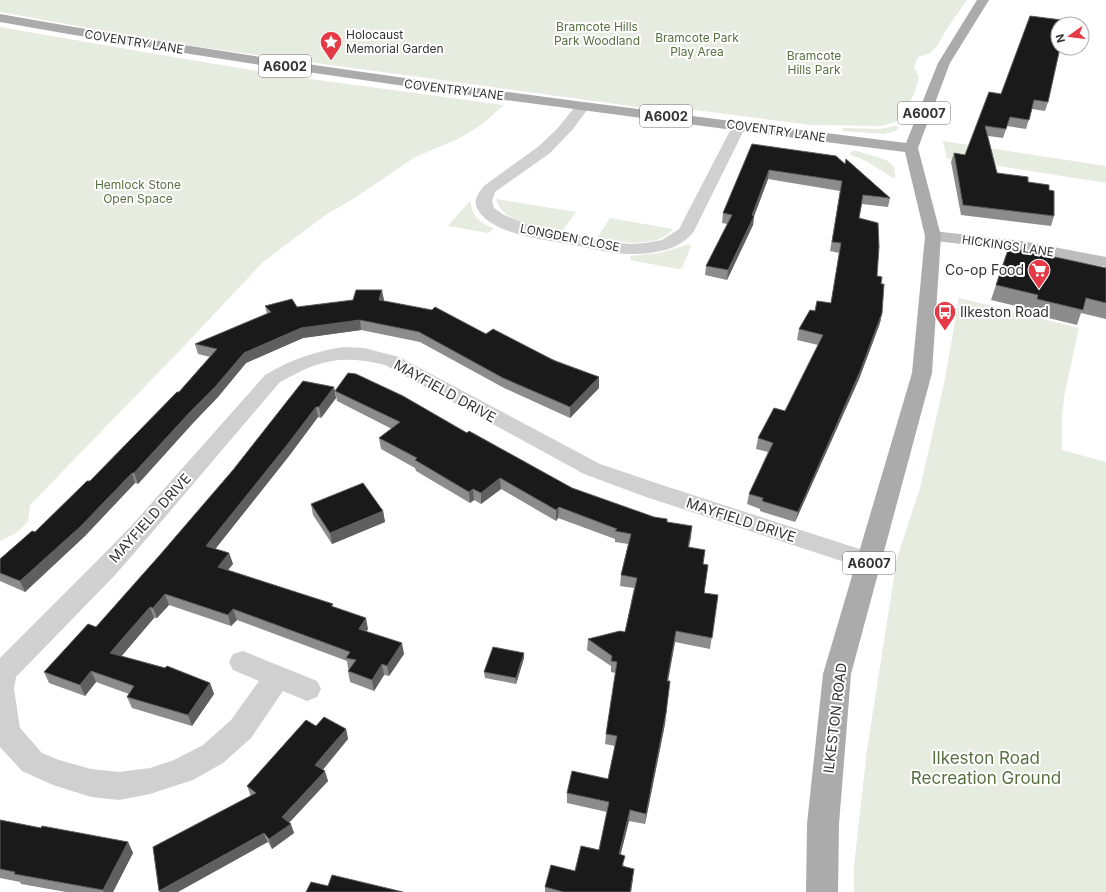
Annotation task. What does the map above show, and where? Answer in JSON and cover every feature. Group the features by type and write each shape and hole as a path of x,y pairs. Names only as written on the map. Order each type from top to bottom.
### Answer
{"main road":[{"name":"A6007","path":"910,148 944,63 983,0"},
{"name":"COVENTRY LANE","path":"0,18 88,35 421,86 910,148"},
{"name":"ILKESTON ROAD","path":"822,892 823,824 837,674 922,373 933,236 922,189 910,148"},
{"name":"HICKINGS LANE","path":"933,236 1022,246 1106,262"}],"street":[{"name":"LONGDEN CLOSE","path":"584,106 571,122 538,155 502,179 487,193 484,204 490,214 506,223 522,229 610,247 654,247 673,241 686,231 739,126"},
{"name":"MAYFIELD DRIVE","path":"277,677 241,729 213,754 182,771 150,781 119,786 91,783 53,772 32,762 7,734 2,710 0,689 3,673 141,530 272,379 288,369 307,361 331,355 355,352 392,361 592,469 668,496 869,561"},
{"path":"243,662 307,689"}],"green space":[{"name":"Bramcote Hills Park","path":"0,0 967,0 946,30 938,45 930,53 918,57 914,67 919,77 914,94 901,120 881,126 810,125 689,109 686,112 667,111 170,43 0,12"},
{"name":"Hemlock Stone Open Space","path":"0,27 281,75 504,105 481,125 458,139 415,157 356,197 324,216 263,262 187,343 30,505 28,521 18,532 0,541"},
{"path":"895,126 899,127 897,130 885,134 843,131 843,128 880,129"},
{"path":"943,141 1106,166 1106,183 993,164 947,159"},
{"path":"854,150 886,160 894,166 895,177 893,178 866,161 849,154"},
{"path":"496,199 576,212 562,231 533,226 514,219 500,208"},
{"path":"469,202 471,202 471,207 475,216 494,229 488,233 448,226"},
{"path":"610,218 673,229 666,235 648,242 627,242 597,238"},
{"path":"689,244 691,246 682,268 678,269 630,260 631,256 660,253"},
{"name":"Ilkeston Road Recreation Ground","path":"959,298 1079,328 1065,392 1062,416 1062,450 1106,462 1106,892 854,892 854,866 867,750 897,558 920,488 945,379"}],"building":[{"path":"1030,16 1050,18 1050,56 1058,56 1048,102 1034,100 1029,120 1010,117 1006,129 985,126 997,173 1028,177 1028,182 1049,185 1049,190 1054,191 1054,216 963,205 954,153 965,155 989,92 1001,94"},
{"path":"752,144 836,156 845,164 846,159 890,198 863,195 859,218 878,223 879,247 877,276 882,277 881,284 884,284 882,313 861,369 798,512 762,501 763,498 749,494 773,443 758,438 774,408 785,411 823,335 799,329 810,310 815,311 817,301 831,303 841,243 832,242 842,181 769,170 752,215 754,216 728,270 706,266 732,215 723,213"},
{"path":"1009,247 1106,268 1106,303 1086,298 1083,310 1037,299 1038,295 996,285"},
{"path":"356,290 382,290 379,300 432,310 435,307 486,334 493,329 555,361 599,377 570,407 503,378 419,332 360,320 301,328 244,353 215,387 134,473 132,473 81,526 20,581 0,573 0,559 32,531 35,532 87,481 90,481 177,392 179,392 217,349 195,344 271,312 265,306 292,299 297,307 353,300"},
{"path":"348,373 356,374 403,396 467,433 469,431 572,488 654,517 667,519 667,522 692,526 688,547 705,550 703,564 708,565 704,593 718,595 712,638 676,631 667,681 670,681 666,713 646,814 630,810 619,854 625,856 622,866 634,869 630,892 564,892 545,887 551,865 575,871 581,846 599,850 609,802 567,793 572,771 608,779 617,736 606,734 617,662 611,661 612,656 588,639 620,631 625,632 637,578 621,575 631,534 615,531 617,529 559,507 556,510 500,478 481,493 473,489 469,492 415,460 417,458 379,438 400,422 335,391"},
{"path":"303,381 334,387 319,407 316,407 206,546 229,553 218,567 333,604 331,606 366,618 359,629 402,643 387,666 382,664 372,680 348,671 356,660 346,658 350,652 233,609 228,615 165,594 153,608 150,607 110,653 165,668 167,666 210,683 188,715 127,697 134,686 91,671 80,685 44,672 88,624 96,627 233,470"},
{"path":"363,483 383,511 330,533 311,504"},
{"path":"493,647 524,653 516,678 484,672"},
{"path":"324,717 346,729 315,765 325,771 282,817 291,824 269,839 264,833 159,891 153,847 256,793 247,786 306,720 316,726"},
{"path":"0,820 41,828 42,826 128,842 103,890 14,874 15,872 0,869"},
{"path":"332,875 403,892 306,892 311,882 328,886"}],"place":[{"name":"Holocaust Memorial Garden","path":"331,62"},
{"name":"Co-op Food","path":"1039,290"},
{"name":"Ilkeston Road","path":"945,332"}],"park label":[{"name":"Bramcote Hills Park Woodland","path":"597,34"},
{"name":"Bramcote Park Play Area","path":"697,45"}]}
